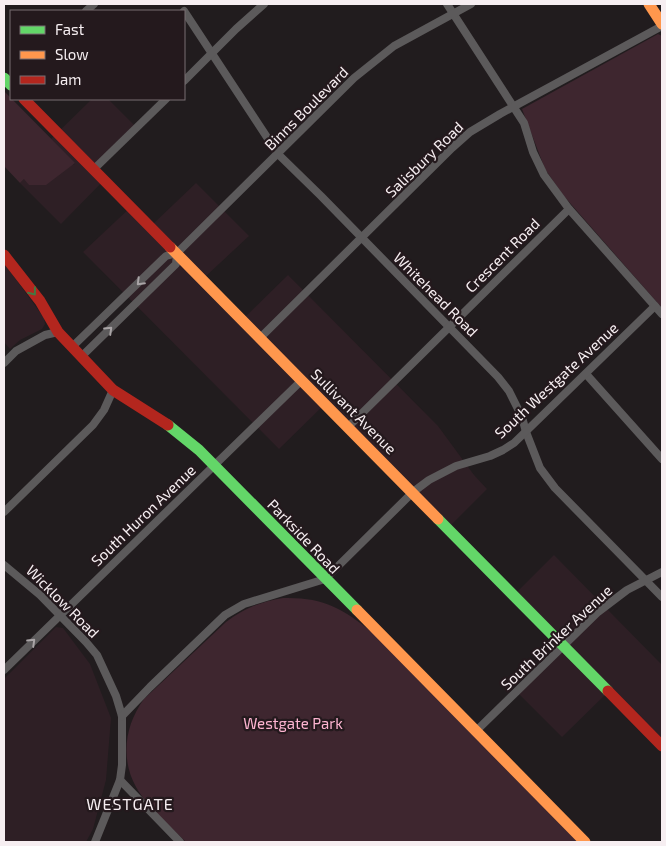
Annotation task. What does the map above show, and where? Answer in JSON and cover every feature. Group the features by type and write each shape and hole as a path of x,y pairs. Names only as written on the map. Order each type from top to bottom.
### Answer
{"main road":[{"path":"649,4 662,25"},
{"name":"Sullivant Avenue","path":"25,100 261,337 662,746"},
{"name":"Parkside Road","path":"4,255 40,301 58,332 113,390 175,430 199,450 585,842"}],"street":[{"path":"185,80 264,4"},
{"path":"448,4 524,123 539,166 544,174 569,209 662,314"},
{"name":"Binns Boulevard","path":"72,348 166,256 177,253 354,78 394,46 471,4"},
{"name":"Whitehead Road","path":"185,13 278,154 362,237 498,377 509,390 522,417 540,468 555,488 662,597"},
{"name":"Salisbury Road","path":"261,337 470,132 662,25"},
{"path":"94,169 165,100"},
{"name":"Crescent Road","path":"348,426 569,209"},
{"name":"Binns Boulevard","path":"81,357 176,264 177,253"},
{"name":"South Westgate Avenue","path":"122,716 225,615 244,604 325,579 413,492 429,480 456,466 504,450 526,432 655,306"},
{"path":"4,363 16,351 45,335 58,332"},
{"path":"586,374 662,459"},
{"name":"South Huron Avenue","path":"4,670 302,380"},
{"path":"4,512 93,425 104,410 113,390"},
{"name":"Wicklow Road","path":"4,564 40,595 97,655 116,696 122,716"},
{"name":"South Brinker Avenue","path":"475,732 598,612 620,594 662,572"},
{"path":"95,842 120,780 122,765 122,716"},
{"path":"120,780 180,842"}],"shaded area":[{"path":"91,100 109,100 135,126 94,165 107,177 61,224 20,183 24,179 75,164 51,139"},
{"path":"196,183 249,236 205,277 244,318 288,275 438,426 474,475 487,489 447,529 324,405 279,449 83,252 133,205 153,224"},
{"path":"4,263 44,318 45,324 42,329 20,340 10,349 4,342"},
{"path":"554,555 662,665 662,747 608,692 562,737 515,690 561,645 513,596"},
{"path":"56,627 63,628 90,664 111,718 106,780 93,829 86,842 4,842 4,679"}],"green space":[{"path":"658,34 662,36 662,308 563,195 545,169 522,109"},
{"path":"4,91 10,97 10,100 13,100 75,163 46,185 29,185 24,179 20,183 4,166"},
{"name":"Westgate Park","path":"283,598 321,602 341,610 372,632 578,842 186,842 159,816 140,794 131,776 126,753 132,720 144,699 226,622 253,606"}],"traffic: fast":[{"path":"4,78 10,84"},
{"path":"168,425 199,450 357,610"},
{"path":"438,519 608,691"}],"traffic: slow":[{"path":"649,4 662,24"},
{"path":"170,247 438,519"},
{"path":"357,610 585,842"}],"traffic: jam":[{"path":"25,100 170,247"},
{"path":"4,255 40,301 58,332 113,390 168,425"},
{"path":"608,691 662,746"}],"district":[{"name":"WESTGATE","path":"130,803"}]}
